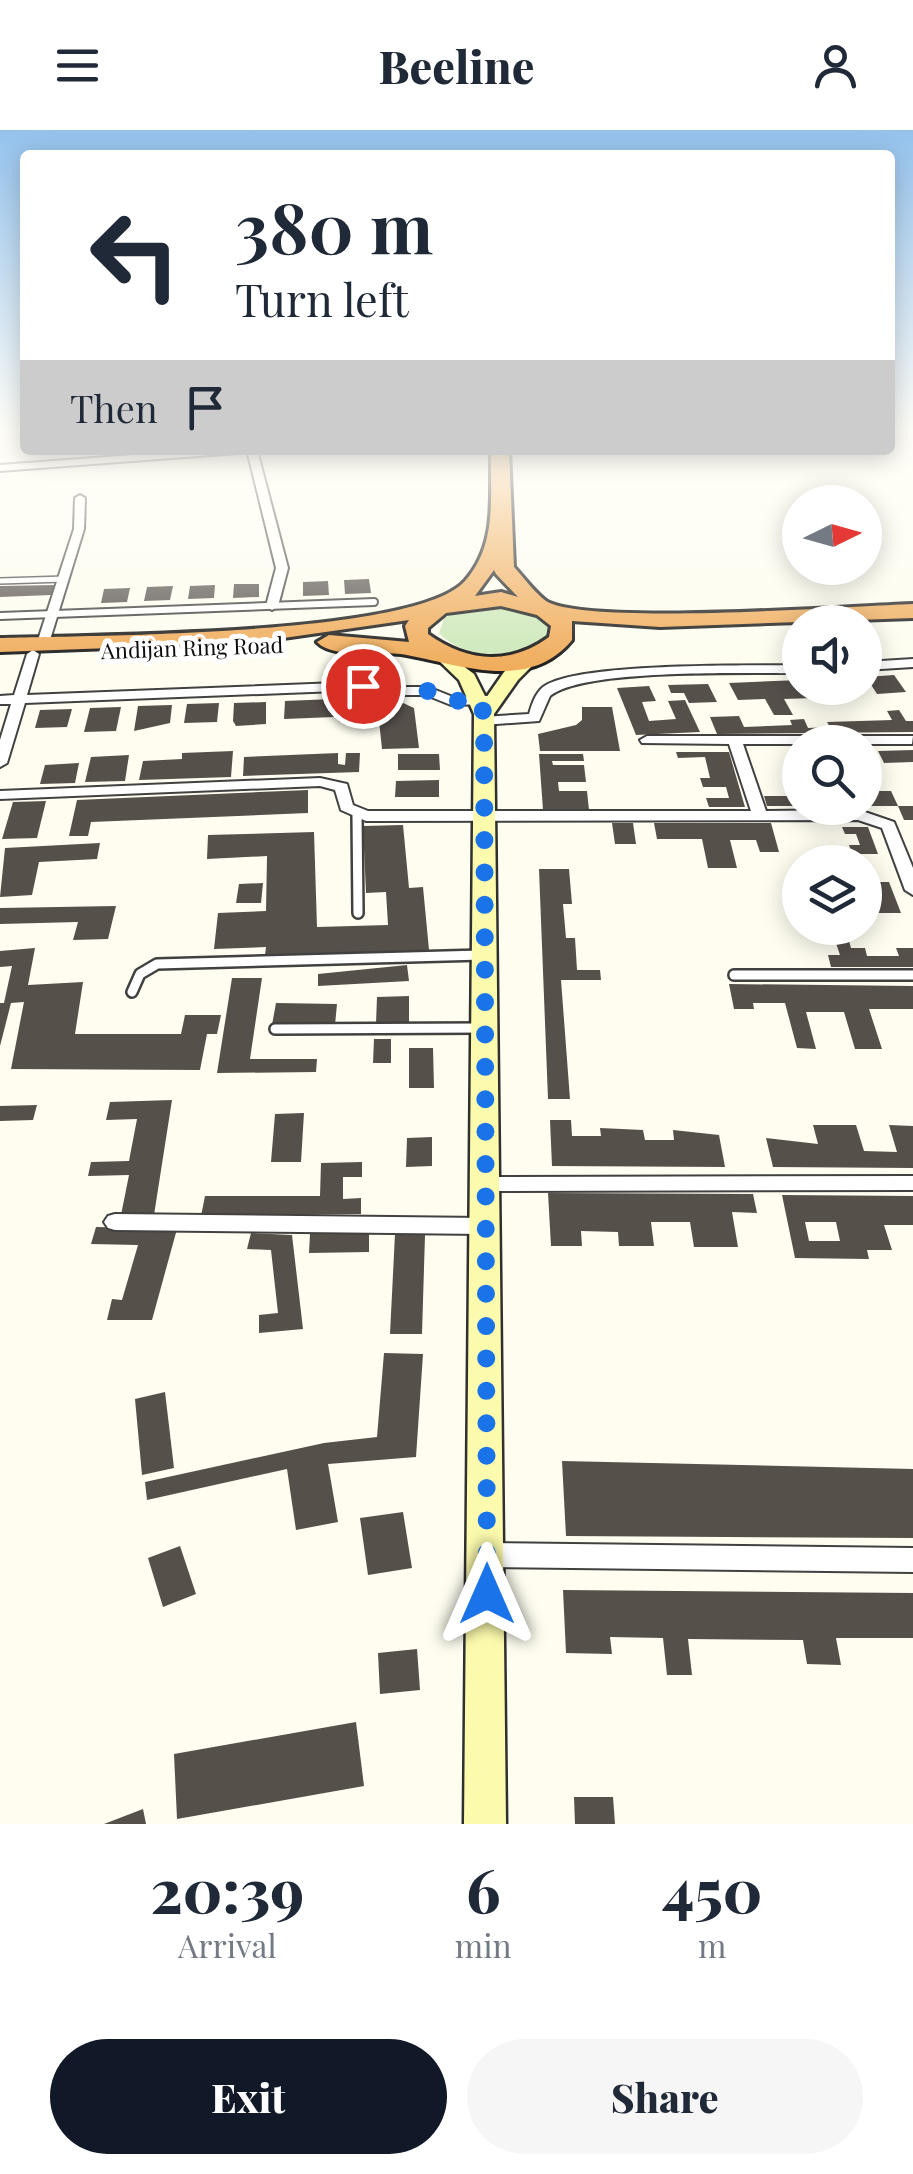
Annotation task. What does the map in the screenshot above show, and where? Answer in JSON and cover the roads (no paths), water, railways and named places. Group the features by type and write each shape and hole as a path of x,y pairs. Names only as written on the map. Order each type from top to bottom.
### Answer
{"highway":[{"path":"500,509 504,569 564,626 564,636 557,647"},
{"path":"443,656 417,637 416,626 470,588 500,540"},
{"name":"Andijan Ring Road","path":"0,655 38,648 311,628 501,599 540,607"},
{"path":"540,607 588,616 660,620 913,612"},
{"path":"882,621 913,620"},
{"path":"530,660 557,647 653,630 782,625"},
{"name":"Andijan Ring Road","path":"0,644 38,648 327,642 400,647 486,664 530,660"}],"main road":[{"path":"443,656 467,678 485,708 485,1824"},
{"path":"485,708 530,660"}],"street":[{"path":"0,763 38,648 56,614 79,529 80,509"},
{"path":"267,509 282,568 272,606"},
{"path":"882,665 913,663"},
{"path":"0,700 363,686 428,691 451,701 534,718 538,700 549,689 585,678 782,669"},
{"path":"647,740 912,740"},
{"path":"734,740 760,815"},
{"path":"0,794 333,783 344,791 346,807 357,815 484,819 519,815 878,818 890,825 913,890"},
{"path":"484,1184 913,1183"},
{"path":"115,1222 484,1226"},
{"path":"487,1555 913,1560"}],"lane":[{"path":"0,582 66,579"},
{"path":"0,616 374,602"},
{"path":"357,815 358,914"},
{"path":"132,992 140,974 157,964 485,955"},
{"path":"734,975 913,975"},
{"path":"275,1029 485,1028"}]}
